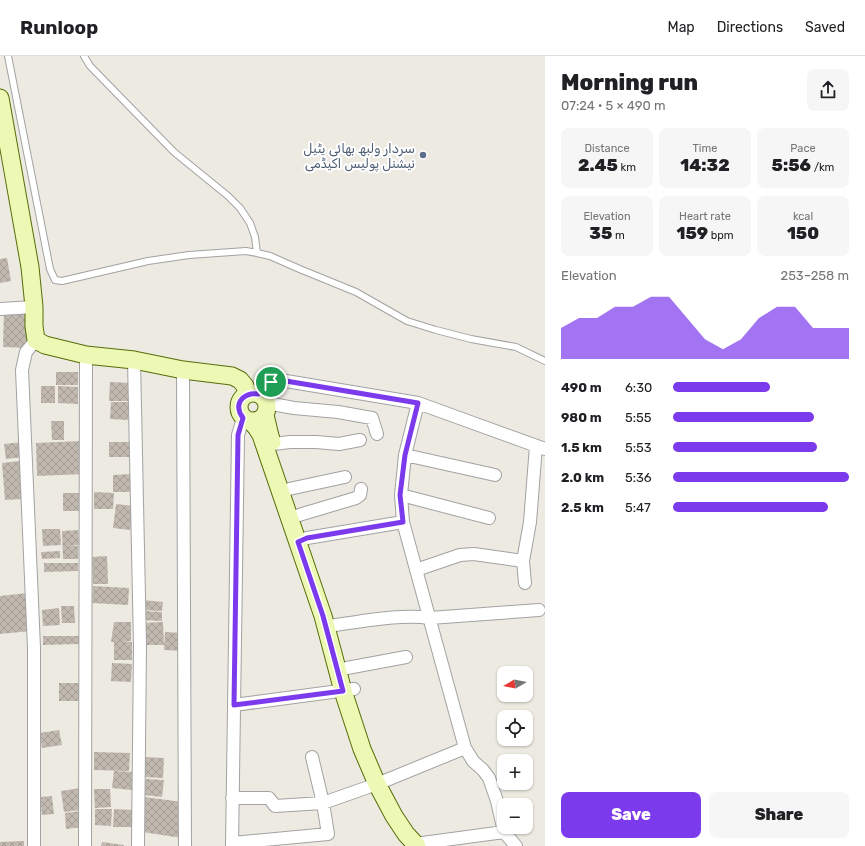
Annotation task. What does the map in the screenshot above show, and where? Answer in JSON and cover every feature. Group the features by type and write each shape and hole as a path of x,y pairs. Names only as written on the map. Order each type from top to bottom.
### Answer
{"main road":[{"path":"0,98 30,267 36,340 45,345 86,354 134,360 183,370 232,376 240,380 245,386 270,436 299,515 302,540 323,616 348,690 363,723 381,782 394,816 406,834 416,845"},
{"path":"255,408 256,427 261,435 335,626 347,668 348,690"}],"street":[{"path":"0,309 34,307"},
{"path":"34,846 34,648 22,370 26,352 36,340"},
{"path":"85,846 86,354"},
{"path":"134,360 140,645 138,846"},
{"path":"183,370 185,846"},
{"path":"312,757 323,803 328,834 232,844 238,435 255,408 264,386 271,382 280,380 418,403 541,448 523,561 525,583"},
{"path":"418,403 405,455 400,495 403,522 465,748 473,761 489,778 497,801"},
{"path":"255,408 294,408 338,412 372,418 377,434"},
{"path":"273,444 290,442 339,444 360,440"},
{"path":"405,455 496,475"},
{"path":"289,489 345,477"},
{"path":"299,515 356,498 360,495 361,489"},
{"path":"400,495 489,518"},
{"path":"302,540 403,522"},
{"path":"416,570 460,555 474,554 523,561"},
{"path":"335,626 387,618 430,618 539,610"},
{"path":"347,668 406,657"},
{"path":"234,705 348,690"},
{"path":"232,798 269,798 275,806 323,803 381,782 465,748"},
{"path":"416,845 497,833"},
{"path":"506,834 516,846"}],"lane":[{"path":"8,56 50,268 55,280 62,281 148,261 189,255 246,252 257,253 270,256 356,292 408,321 471,339 516,347 545,361"},
{"path":"84,56 90,66 174,152 228,196 240,208 250,222 255,237 257,253"}],"building":[{"path":"7,258 11,281 0,283 0,259"},
{"path":"4,311 30,311 29,348 3,347"},
{"path":"56,372 78,372 78,385 56,385"},
{"path":"110,382 132,383 132,401 109,401"},
{"path":"41,386 55,386 55,403 41,403"},
{"path":"58,386 78,387 78,404 58,403"},
{"path":"111,402 128,402 128,420 110,419"},
{"path":"51,421 64,421 64,440 52,440"},
{"path":"83,441 84,474 37,476 36,443"},
{"path":"22,442 24,457 6,459 4,444"},
{"path":"109,442 132,442 132,457 109,457"},
{"path":"20,461 23,499 5,500 2,463"},
{"path":"132,474 132,492 113,492 113,475"},
{"path":"94,492 114,493 113,509 94,509"},
{"path":"63,493 82,493 81,511 63,511"},
{"path":"116,504 133,506 130,530 113,528"},
{"path":"42,529 60,529 61,545 43,546"},
{"path":"78,530 79,545 67,546 78,546 78,559 63,559 62,531"},
{"path":"60,551 60,558 42,559 41,552"},
{"path":"107,556 108,584 93,584 92,557"},
{"path":"44,563 78,563 78,571 44,572"},
{"path":"93,586 129,588 128,605 92,603"},
{"path":"28,593 31,631 0,634 0,596"},
{"path":"143,600 163,602 162,611 142,610"},
{"path":"61,606 74,606 75,623 62,623"},
{"path":"59,608 60,625 43,626 42,610"},
{"path":"143,611 162,612 162,621 142,620"},
{"path":"114,622 131,622 131,641 123,642 132,642 132,660 114,660 114,642 111,642"},
{"path":"163,622 164,645 143,645 142,623"},
{"path":"165,632 182,633 182,651 164,650"},
{"path":"43,636 80,636 80,644 43,645"},
{"path":"112,663 132,664 131,682 111,681"},
{"path":"59,683 84,683 84,701 59,701"},
{"path":"59,730 62,745 42,748 40,733"},
{"path":"94,752 130,753 129,771 94,770"},
{"path":"145,757 164,758 163,778 144,777"},
{"path":"114,771 134,772 132,790 112,788"},
{"path":"146,779 164,780 162,797 144,795"},
{"path":"80,788 80,810 64,812 61,791"},
{"path":"94,789 110,789 111,807 95,808"},
{"path":"52,796 54,814 42,815 40,797"},
{"path":"144,797 183,802 182,838 142,832"},
{"path":"95,809 112,809 111,826 95,825"},
{"path":"114,809 133,810 132,827 113,827"},
{"path":"82,811 83,827 66,829 65,813"},
{"path":"24,841 24,846 0,846 0,842"},
{"path":"102,842 124,845 124,846 101,846"}],"place":[{"name":"سردار ولبھ بھائی پٹیل نیشنل پولیس اکیڈمی","path":"423,155"}],"route":[{"path":"280,380 418,403 405,455 400,495 403,522 307,538 298,542 323,616 343,691 234,705 238,435 243,418 239,405 247,394 258,394 264,386 271,382 280,380"}]}
